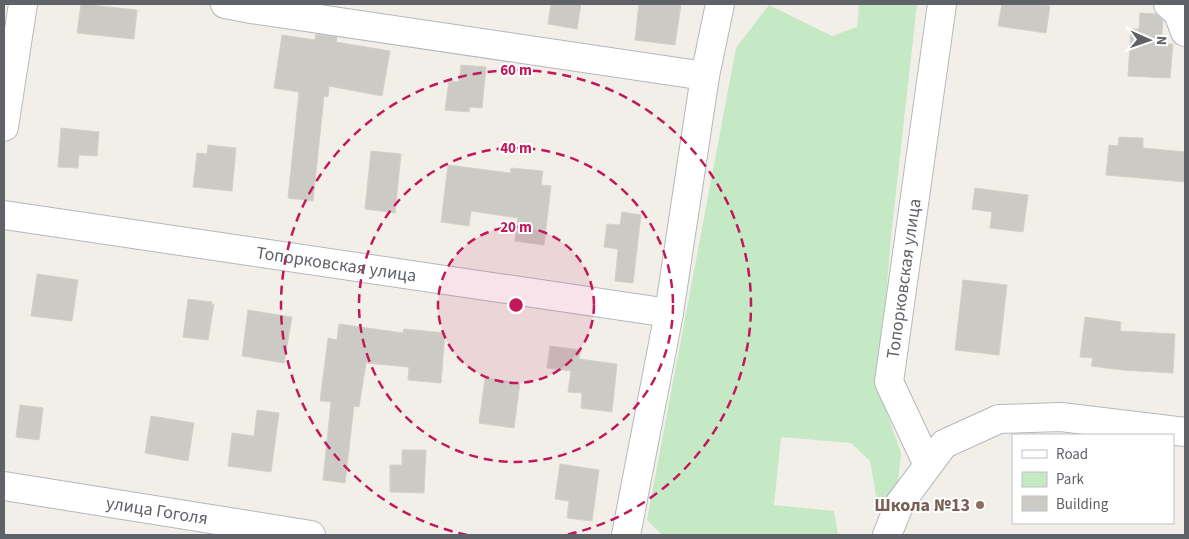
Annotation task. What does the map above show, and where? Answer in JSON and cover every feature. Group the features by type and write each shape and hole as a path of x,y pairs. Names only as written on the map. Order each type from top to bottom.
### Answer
{"street":[{"path":"4,126 23,4"},
{"path":"225,4 705,76"},
{"path":"626,535 669,313 705,76 720,4"},
{"name":"Топорковская улица","path":"928,465 889,382 942,4"},
{"path":"1168,4 1178,13 1185,32"},
{"name":"Топорковская улица","path":"4,215 669,313"},
{"path":"887,535 900,504 944,444 999,419 1061,416 1185,432"},
{"name":"улица Гоголя","path":"4,486 311,535"}],"green space":[{"path":"859,4 917,4 891,237 879,380 888,416 901,453 896,503 880,517 870,461 851,443 781,437 774,505 834,511 838,535 662,535 647,520 736,48 769,5 832,36 857,27"}],"building":[{"path":"81,4 137,10 134,39 77,33"},
{"path":"551,4 581,4 577,29 548,24"},
{"path":"639,4 681,4 675,45 635,40"},
{"path":"1002,4 1050,6 1046,33 998,26"},
{"path":"1140,13 1156,14 1163,20 1161,44 1173,44 1170,78 1128,76 1131,29 1139,29"},
{"path":"316,34 337,37 336,42 390,51 382,96 329,86 328,97 324,96 313,201 288,198 299,92 274,88 282,35 315,40"},
{"path":"461,65 486,67 482,108 470,107 469,112 445,110 449,81 459,82"},
{"path":"61,128 99,132 97,156 79,155 78,168 58,167"},
{"path":"1119,137 1143,138 1143,148 1185,152 1185,182 1106,175 1109,145 1118,146"},
{"path":"208,145 236,148 232,191 193,187 197,153 207,154"},
{"path":"371,151 401,154 395,213 365,209"},
{"path":"448,165 510,173 511,168 543,171 541,185 551,186 544,245 515,241 518,218 471,211 469,226 441,222"},
{"path":"975,188 1028,195 1023,232 990,228 992,212 972,209"},
{"path":"622,212 641,215 633,283 615,281 618,249 604,247 607,224 620,225"},
{"path":"37,274 78,280 72,321 31,316"},
{"path":"963,280 1007,285 999,355 955,350"},
{"path":"188,299 212,302 211,304 214,304 208,340 183,337"},
{"path":"248,310 292,317 284,363 242,356"},
{"path":"1085,317 1121,322 1120,331 1175,334 1173,373 1091,366 1093,358 1080,357"},
{"path":"339,324 403,333 404,329 445,333 441,383 408,380 409,367 366,363 359,407 354,406 345,483 323,480 331,402 320,401 328,338 337,340"},
{"path":"550,346 581,350 579,359 617,364 612,412 581,408 582,393 568,392 571,371 547,368"},
{"path":"485,378 520,383 514,428 479,423"},
{"path":"20,405 43,408 39,440 16,437"},
{"path":"257,410 279,413 271,472 228,466 232,433 254,436"},
{"path":"151,416 194,423 188,461 145,453"},
{"path":"402,450 426,450 424,493 390,492 390,465 402,465"},
{"path":"560,464 599,470 592,521 567,518 569,501 555,499"}],"place":[{"name":"Школа №13","path":"980,505"}]}
